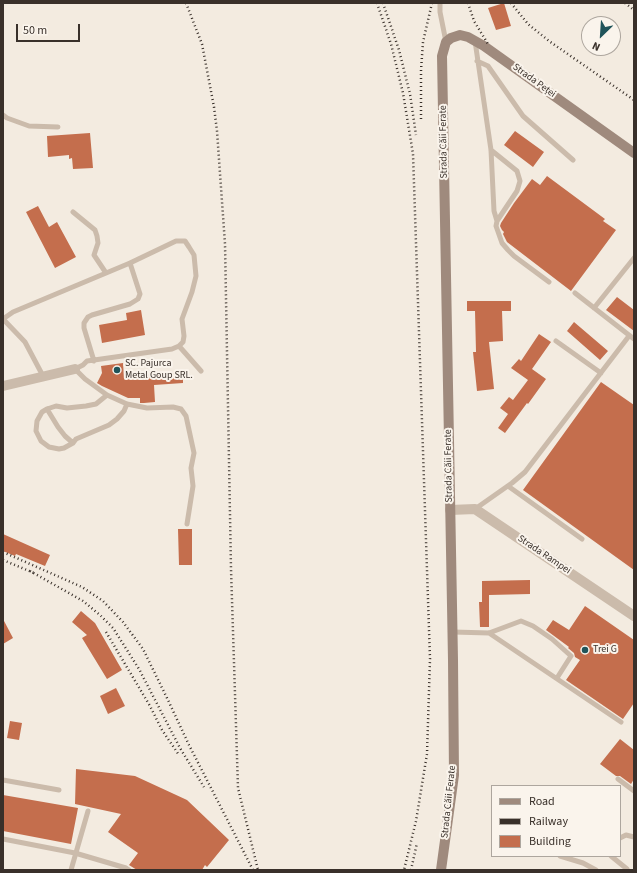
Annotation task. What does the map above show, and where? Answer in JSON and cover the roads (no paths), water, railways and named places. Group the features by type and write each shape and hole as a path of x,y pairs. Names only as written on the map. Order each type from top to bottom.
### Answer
{"street":[{"name":"Strada Peței","path":"446,42 451,38 460,35 475,40 634,153"},
{"name":"Strada Căii Ferate","path":"441,870 454,775 442,61 443,50 446,42"},
{"path":"3,386 75,369"},
{"path":"450,510 475,509"},
{"name":"Strada Rampei","path":"475,509 634,616"}],"lane":[{"path":"440,3 440,12 446,42"},
{"path":"475,40 490,150 494,211 497,221 496,226 502,243 508,250 549,282"},
{"path":"477,61 488,66 523,116 573,160"},
{"path":"3,115 7,118 29,126 58,127"},
{"path":"490,150 517,171 520,181 517,190 497,221"},
{"path":"73,212 95,230 98,243 94,255 106,273"},
{"path":"43,376 25,342 3,319 12,312 130,263 176,241 185,241 196,264 196,276 182,319 184,336 183,342 179,346 172,349 87,362 75,369 85,379 107,395 128,404 147,408 173,407 181,409 186,416 194,453 191,468 193,486 187,524"},
{"path":"594,308 634,258"},
{"path":"94,361 84,328 84,323 88,317 130,304 138,299 140,294 130,263"},
{"path":"475,509 525,472 601,374 632,338 575,293"},
{"path":"556,341 601,374"},
{"path":"179,346 201,371"},
{"path":"107,395 96,404 67,408 56,406 46,409 42,412 37,421 36,431 40,441 49,447 59,449 64,448 73,443 76,439 113,422 124,412 128,404"},
{"path":"46,409 61,432 73,443"},
{"path":"508,486 582,539"},
{"path":"452,632 489,633 520,621 533,626 552,639 571,656 557,678"},
{"path":"489,633 621,722"},
{"path":"618,779 634,791"},
{"path":"3,780 59,790"},
{"path":"70,870 88,811"},
{"path":"621,838 626,835 634,837"},
{"path":"3,839 75,853 129,870"},
{"path":"563,857 596,870"},
{"path":"612,857 627,869"}],"railway":[{"path":"186,3 202,44 217,131 225,244 231,569 238,788 258,870"},
{"path":"377,3 391,44 403,93 413,154 430,659 427,754 416,821 404,870"},
{"path":"383,3 399,50 410,94 416,135"},
{"path":"421,119 421,70 423,42 432,3"},
{"path":"468,3 474,21 488,44"},
{"path":"511,3 528,24 549,41 634,100"},
{"path":"625,3 634,10"},
{"path":"3,552 82,587 103,601 123,622 143,649 189,745 253,870"},
{"path":"3,560 34,573"},
{"path":"30,571 83,601 113,628 139,669 180,748 204,787"},
{"path":"106,632 150,706 162,730 179,755"},
{"path":"411,870 417,843"}],"place":[{"name":"SC. Pajurca Metal Goup SRL.","path":"117,370"},
{"name":"Trei G","path":"585,650"}]}
